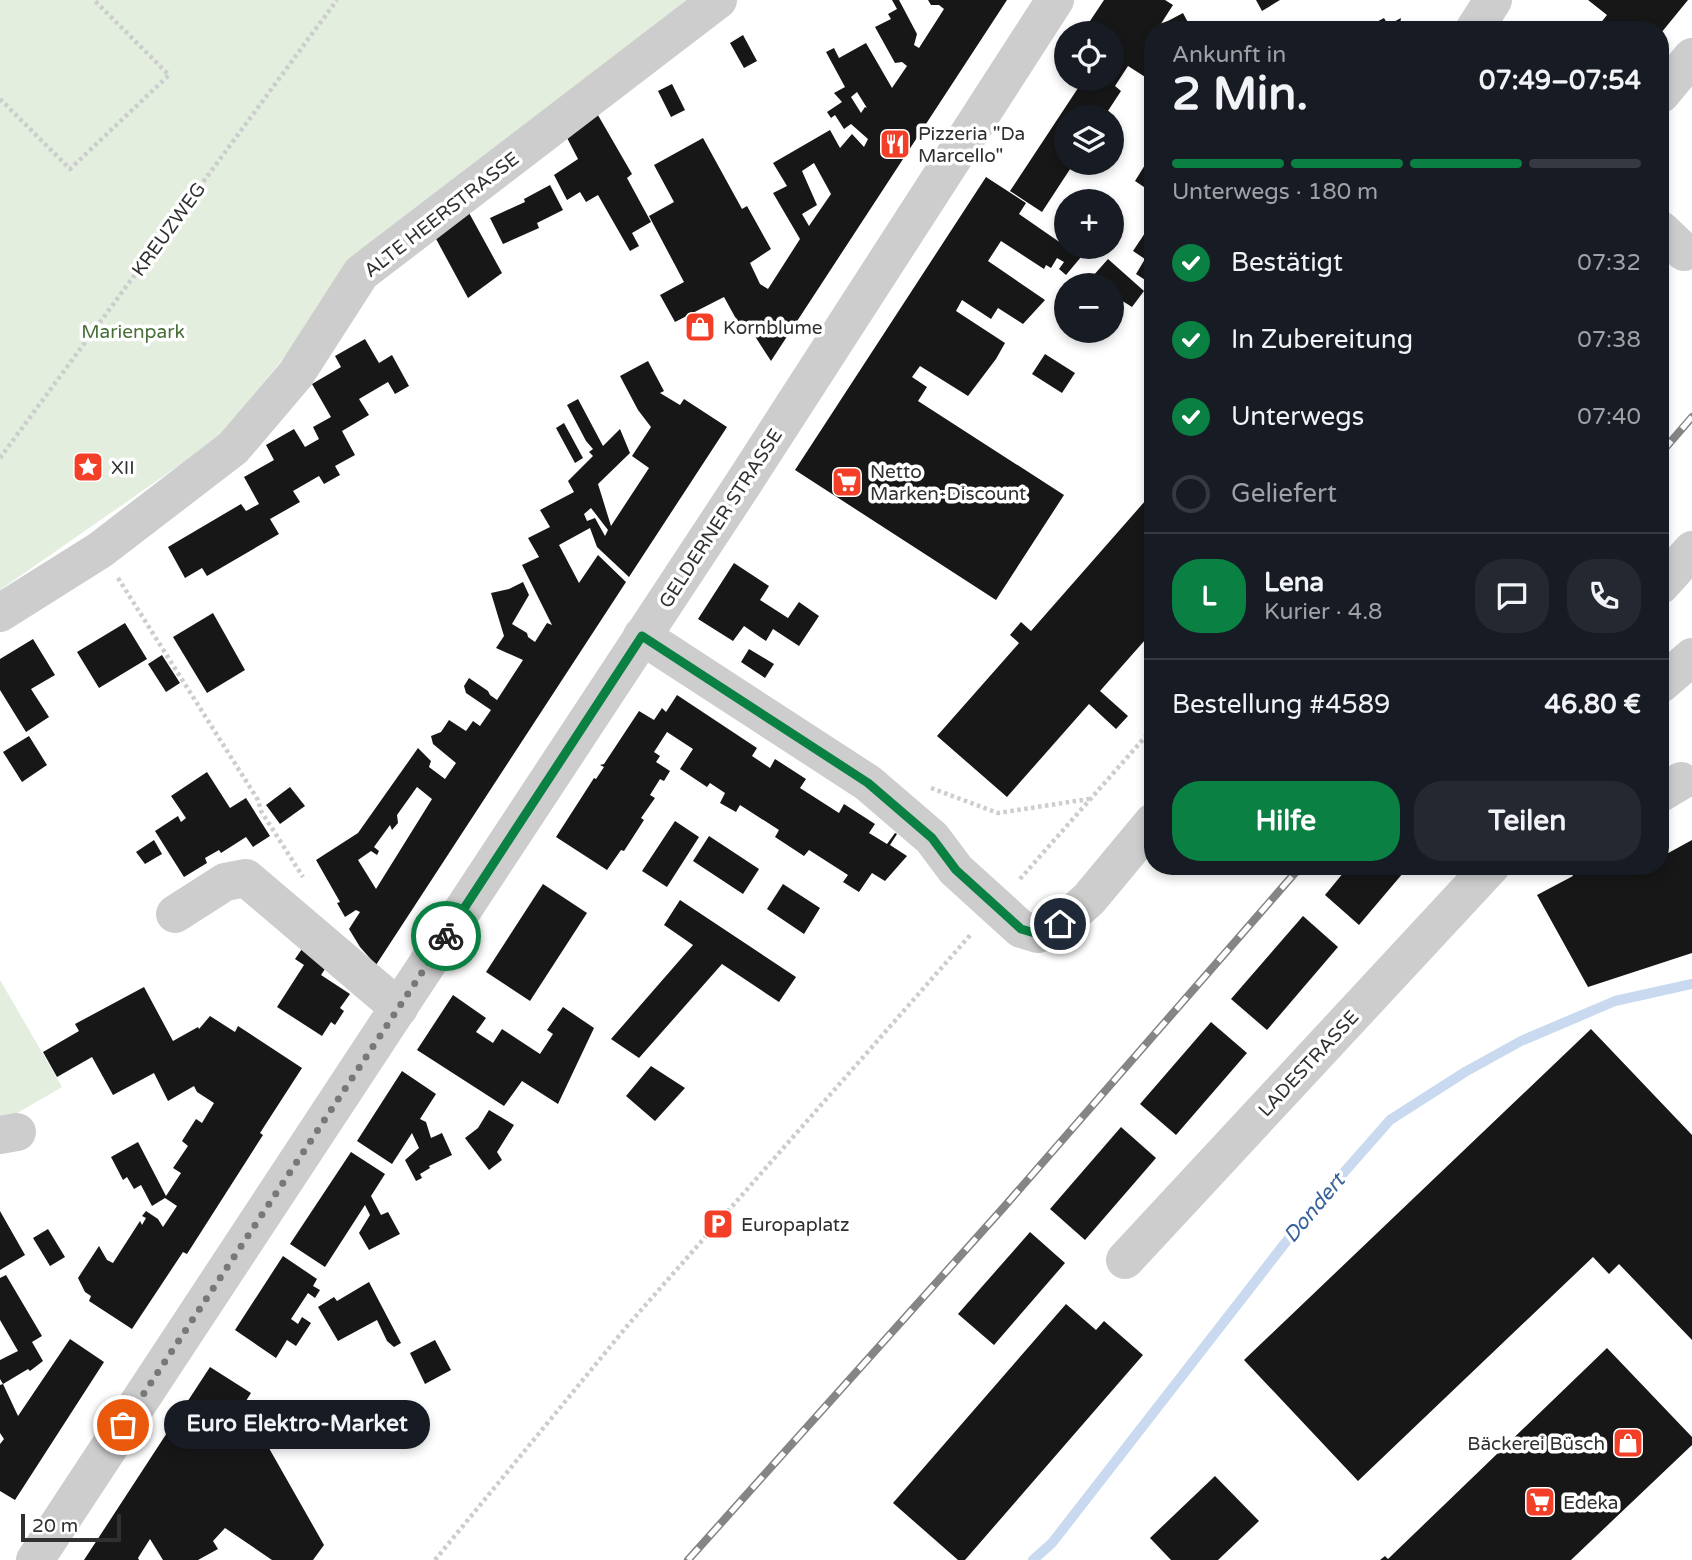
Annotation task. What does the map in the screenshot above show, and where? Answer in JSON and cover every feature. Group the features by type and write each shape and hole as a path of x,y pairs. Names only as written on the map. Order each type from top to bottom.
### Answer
{"street":[{"name":"ALTE HEERSTRASSE","path":"0,613 100,550 233,449 296,374 361,273 718,0"},
{"name":"GELDERNER STRASSE","path":"35,1560 399,1008 1055,0"},
{"path":"1480,21 1493,0"},
{"path":"1669,84 1692,57"},
{"path":"1669,576 1692,550"},
{"path":"642,636 868,783 932,838 956,870 1021,929 1038,934 1060,924 1088,899 1144,833"},
{"path":"1669,677 1692,657"},
{"name":"LADESTRASSE","path":"1125,1260 1483,875"},
{"path":"175,914 225,882 246,878 399,1008"}],"path":[{"path":"0,99 70,169 169,75 94,0"},
{"name":"KREUZWEG","path":"0,458 337,0"},
{"path":"100,550 258,800 261,811 304,878"},
{"path":"435,1560 628,1325 1144,738"},
{"path":"925,786 998,813 1090,799"}],"green space":[{"name":"Marienpark","path":"0,0 687,0 356,270 217,439 0,590"},
{"path":"0,980 62,1087 0,1123"}],"building":[{"path":"892,0 899,0 917,34 914,45 919,48 944,9 939,5 931,5 928,0 1007,0 771,361 747,324 740,326 724,297 675,322 660,295 684,282 649,216 674,202 654,165 703,138 742,209 747,206 771,249 750,263 760,284 768,289 800,239 773,193 787,186 773,163 830,130 840,148 852,134 864,147 868,139 851,124 844,129 835,115 831,118 827,112 842,102 834,93 845,87 826,52 834,48 839,58 866,43 892,88 907,66 902,62 895,63 875,27 891,19 888,14 897,9","holes":["857,92 867,108 861,113 851,97","814,163 831,194 809,226 802,214 817,205 802,171"]},
{"path":"1104,0 1165,0 1173,5 1163,21 1144,21 1144,76 1128,66 1124,72 1124,21 1090,21"},
{"path":"1256,0 1280,0 1262,11"},
{"path":"1588,0 1688,0 1669,23 1669,21 1602,21 1607,15"},
{"path":"1183,13 1187,21 1168,21"},
{"path":"743,35 757,61 744,68 730,43"},
{"path":"672,84 685,110 671,117 658,91"},
{"path":"1076,91 1121,91 1112,105 1067,105"},
{"path":"595,110 632,174 627,178 651,222 632,233 639,246 630,251 598,195 586,202 580,192 567,200 554,175 578,159 565,134"},
{"path":"1054,124 1054,175 1066,175 1057,189 1054,189 1054,194 1042,212 1010,191"},
{"path":"1144,166 1144,187 1135,181"},
{"path":"986,177 1026,203 1019,214 1054,238 1054,259 1056,259 1051,268 1046,265 1044,269 1001,241 988,261 1045,300 1023,324 998,308 991,319 962,300 956,311 1005,343 968,396 920,366 912,377 927,387 918,401 1064,495 996,600 795,470"},
{"path":"550,185 563,210 537,223 539,228 503,244 490,218 525,202 524,199"},
{"path":"468,211 502,273 468,298 435,237"},
{"path":"1144,234 1144,258 1133,251"},
{"path":"1059,259 1079,259 1068,273 1059,269 1064,262"},
{"path":"1108,259 1124,273 1096,273"},
{"path":"1144,261 1144,279 1136,274"},
{"path":"1124,273 1144,291 1132,307 1124,302"},
{"path":"365,339 379,363 392,355 409,386 395,394 388,382 359,399 369,415 342,431 355,455 335,466 340,475 324,484 319,476 293,491 300,502 270,519 279,534 207,576 202,568 185,578 168,547 241,504 246,511 259,504 244,477 274,460 266,445 294,429 305,447 319,439 313,427 331,417 312,384 341,367 335,356"},
{"path":"1045,354 1075,373 1062,393 1032,374"},
{"path":"648,361 664,391 660,393 680,405 684,399 727,427 629,577 597,547 590,528 559,545 579,583 598,555 626,582 376,965 349,929 360,912 356,910 345,917 337,903 340,902 316,860 358,833 418,748 431,761 429,767 445,779 456,763 433,744 431,736 441,732 449,720 466,731 473,721 480,726 491,710 466,693 464,686 469,678 497,700 523,660 496,648 504,636 491,593 523,582 529,595 512,624 527,633 535,642 547,623 552,625 522,565 539,557 528,538 550,527 540,510 574,492 568,481 593,456 589,452 593,449 567,405 578,399 603,446 620,429 630,453 598,484 611,526 649,468 632,456 651,427 638,410 620,376","holes":["591,508 608,530 605,536 595,518 587,521 584,514","417,787 432,799 376,889 358,860 371,851 377,855 379,851 374,847 390,825 392,830 398,823 397,815"]},
{"path":"564,423 583,458 575,463 556,428"},
{"path":"1144,502 1144,641 1100,691 1128,716 1116,729 1089,704 1007,797 937,736 1019,643 1010,635 1021,622 1031,631"},
{"path":"734,563 769,586 760,600 788,618 799,602 819,616 799,646 773,629 766,641 744,626 733,641 698,619"},
{"path":"213,613 245,670 207,693 173,637"},
{"path":"125,623 147,659 99,688 77,652"},
{"path":"33,639 55,675 31,689 49,717 26,732 0,690 0,659"},
{"path":"749,649 774,664 765,678 741,662"},
{"path":"162,655 180,683 166,692 148,664"},
{"path":"677,695 757,748 752,756 770,768 775,759 806,779 800,788 839,813 844,804 875,824 869,833 887,844 895,833 897,834 890,845 907,856 885,881 872,873 859,892 843,882 848,875 809,850 804,856 775,837 779,830 740,805 736,812 720,803 725,793 710,783 707,787 680,769 693,749 667,732 654,752 660,756 656,762 670,771 664,781 660,779 650,795 655,798 641,818 644,820 624,851 621,850 607,870 556,837 604,767 600,765 604,764 639,711 654,720 662,708 666,712"},
{"path":"29,736 47,765 22,782 3,752"},
{"path":"207,772 230,808 246,798 270,836 253,847 246,837 221,853 219,850 205,858 207,863 184,877 155,831 178,816 181,822 186,818 171,796"},
{"path":"290,787 305,806 280,824 266,805"},
{"path":"675,821 699,837 667,887 642,871"},
{"path":"709,836 759,869 743,894 693,861"},
{"path":"154,840 162,854 145,864 136,852"},
{"path":"1692,840 1692,953 1588,987 1537,895 1572,875 1669,875 1669,853"},
{"path":"1342,875 1401,875 1359,925 1325,895"},
{"path":"543,884 587,913 530,1001 486,972"},
{"path":"783,884 820,908 804,934 767,909"},
{"path":"680,900 796,977 779,1002 722,964 639,1058 611,1039 693,945 664,925"},
{"path":"1303,916 1338,947 1267,1030 1231,999"},
{"path":"304,946 329,963 321,975 350,994 340,1008 344,1011 335,1025 331,1022 322,1036 277,1007 304,965 295,959"},
{"path":"144,987 173,1041 198,1027 199,1029 210,1016 235,1032 238,1026 302,1068 187,1254 183,1252 132,1329 89,1301 91,1296 85,1292 78,1278 99,1246 107,1260 113,1263 140,1221 142,1225 146,1218 142,1216 146,1211 158,1219 163,1227 177,1206 165,1198 152,1206 141,1185 134,1189 127,1177 123,1180 111,1157 138,1142 166,1196 181,1173 173,1168 188,1146 182,1141 196,1119 202,1123 214,1103 197,1092 194,1086 168,1101 154,1073 113,1095 92,1057 57,1077 43,1052 79,1031 75,1024"},
{"path":"453,995 486,1018 476,1032 493,1043 502,1029 540,1054 553,1034 547,1030 563,1007 594,1028 558,1104 522,1081 504,1106 417,1050"},
{"path":"1211,1022 1247,1053 1176,1135 1140,1104"},
{"path":"1591,1029 1692,1135 1692,1340 1619,1264 1609,1274 1593,1257 1358,1481 1244,1360"},
{"path":"651,1066 685,1088 655,1121 626,1096"},
{"path":"402,1071 436,1094 420,1119 426,1122 431,1138 442,1133 452,1155 429,1166 430,1168 420,1174 422,1178 416,1181 405,1160 419,1148 412,1133 392,1164 357,1141"},
{"path":"489,1110 514,1125 497,1152 502,1160 489,1170 465,1138 478,1128"},
{"path":"1121,1127 1156,1158 1085,1240 1050,1209"},
{"path":"351,1152 385,1174 371,1196 381,1215 388,1212 400,1234 369,1250 359,1233 370,1215 365,1205 325,1267 290,1244"},
{"path":"0,1211 25,1255 0,1270"},
{"path":"48,1229 65,1257 50,1266 33,1238"},
{"path":"1030,1232 1065,1263 994,1345 958,1314"},
{"path":"283,1256 317,1279 313,1286 320,1290 315,1298 308,1293 291,1319 298,1324 302,1317 311,1323 296,1346 287,1340 276,1358 235,1330"},
{"path":"6,1275 42,1336 32,1342 43,1361 30,1371 28,1369 3,1384 0,1379 0,1360 18,1351 0,1320 0,1278"},
{"path":"369,1282 401,1343 394,1347 387,1341 377,1320 338,1341 318,1307 334,1297 337,1301"},
{"path":"1066,1304 1096,1330 1104,1321 1143,1355 965,1560 958,1560 893,1503"},
{"path":"70,1339 104,1362 15,1500 0,1491 0,1444 4,1439 0,1433 0,1385 3,1384 18,1416"},
{"path":"435,1340 451,1370 425,1384 410,1353"},
{"name":"Edeka","path":"1607,1348 1692,1437 1692,1445 1571,1560 1380,1560 1385,1556 1388,1559"},
{"path":"210,1367 251,1393 244,1404 324,1545 313,1560 272,1560 225,1528 213,1541 218,1549 198,1560 163,1560 150,1539 139,1560 84,1560"},
{"path":"1215,1476 1259,1521 1218,1560 1171,1560 1150,1538"}],"waterway":[{"name":"Dondert","path":"1033,1560 1052,1543 1310,1211 1390,1120 1465,1072 1521,1041 1615,1001 1692,984"}],"railway":[{"path":"1669,444 1692,417"},
{"path":"688,1560 1004,1207 1293,875"}],"way so far":[{"path":"123,1425 446,936"}],"place":[{"name":"Pizzeria \"Da Marcello\"","path":"895,144"},
{"name":"Kornblume","path":"700,327"},
{"name":"XII","path":"88,467"},
{"name":"Netto Marken-Discount","path":"847,482"},
{"name":"Europaplatz","path":"718,1224"},
{"name":"Euro Elektro-Market","path":"123,1425"},
{"name":"Bäckerei Büsch","path":"1628,1443"},
{"name":"Edeka","path":"1540,1502"}],"route":[{"path":"446,936 642,636 868,783 932,838 956,870 1021,929 1038,934 1060,924"}]}
